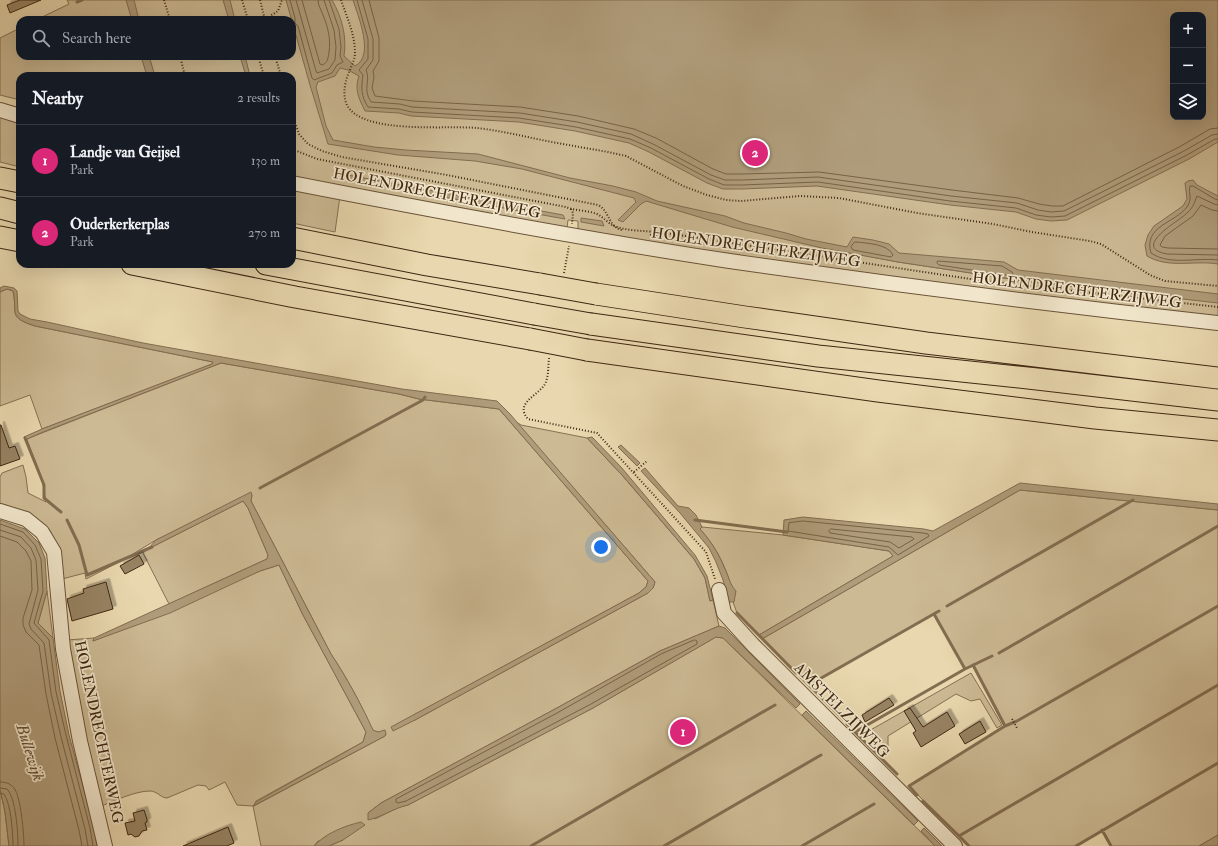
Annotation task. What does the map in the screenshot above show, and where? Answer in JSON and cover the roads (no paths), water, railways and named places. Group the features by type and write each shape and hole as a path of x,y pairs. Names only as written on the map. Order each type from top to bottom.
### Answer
{"highway":[{"path":"0,178 16,181"},
{"path":"0,208 16,212"},
{"path":"0,237 16,240"},
{"path":"296,239 427,265 596,294 745,317 919,342 1170,371 1218,378"},
{"path":"152,268 295,297 587,350 878,392 1095,418 1218,430"},
{"path":"287,268 591,324 818,356 1029,378 1218,400"},
{"path":"1170,371 1218,372"}],"street":[{"path":"0,110 16,115"},
{"name":"HOLENDRECHTERZIJWEG","path":"296,184 431,211 722,260 945,291 1218,323"},
{"name":"HOLENDRECHTERWEG","path":"0,511 26,518 42,532 54,552 63,649 80,742 104,846"},
{"name":"AMSTELZIJWEG","path":"719,590 724,613 753,645 955,846"}],"water":[{"path":"126,0 134,0 138,16 131,16"},
{"path":"223,0 230,0 234,16 228,16"},
{"path":"286,0 332,0 339,13 343,27 345,42 344,56 355,66 361,61 364,54 364,45 361,25 353,0 1218,0 1218,142 1189,159 1067,220 1051,221 1036,219 1016,212 950,205 817,186 723,189 707,183 629,143 575,131 519,122 411,116 399,113 365,111 357,90 359,76 348,70 340,68 335,76 318,82 316,87 326,126 333,140 374,147 478,154 570,178 613,186 636,192 657,201 725,216 744,223 806,239 847,247 853,237 873,240 889,244 899,253 1004,262 1018,270 1218,294 1218,303 1024,281 898,262 822,248 732,227 646,201 623,222 618,220 636,202 634,198 522,169 475,161 398,155 328,144 296,35 296,16 291,16"},
{"path":"142,60 150,60 154,72 146,72"},
{"path":"241,60 246,60 249,72 245,72"},
{"path":"348,175 563,215 565,219 347,180 343,177"},
{"path":"1193,180 1197,185 1218,196 1218,264 1164,262 1147,256 1145,245 1148,235 1154,226 1183,206 1187,199 1185,183"},
{"path":"581,218 602,221 604,226 581,222"},
{"path":"4,286 14,288 17,291 18,311 20,314 30,319 143,343 402,389 497,401 510,414 655,582 653,588 648,593 393,731 391,727 639,593 646,587 648,581 499,409 419,399 399,394 221,363 25,440 24,437 42,429 212,364 213,362 26,323 20,320 15,313 13,291 7,289 0,292 0,288"},
{"path":"592,437 621,467 695,555 707,576 713,600 710,601 705,578 694,559 622,475 587,438"},
{"path":"621,445 640,463 637,466 618,447"},
{"path":"645,468 678,506 689,508 696,515 702,527 700,529 708,538 723,563 731,584 736,591 734,602 729,602 723,580 709,548 680,513 641,471"},
{"path":"1020,483 1218,504 1218,510 1020,490 762,639 759,635 893,556 889,551 783,535 784,520 803,517 933,531"},
{"path":"251,492 251,501 331,654 354,691 373,730 378,732 385,730 386,734 385,736 253,806 256,802 363,742 366,732 303,615 279,565 260,571 170,613 93,641 94,638 267,559 268,555 248,508 243,501 148,549 156,540"},
{"name":"Bullewijk","path":"0,520 25,529 39,543 45,558 47,591 38,623 53,638 60,691 69,735 94,827 97,846 9,846 5,812 0,789"},
{"path":"719,626 725,628 800,704 796,708 723,638 716,637 593,708 408,805 368,820 368,813 381,803 660,651"},
{"path":"806,711 918,821 914,825 802,715"},
{"path":"361,822 365,825 343,840 329,846 314,846 324,837"},
{"path":"924,828 942,846 935,846 921,831"},
{"path":"1218,835 1218,846 1199,846"}],"waterway":[{"path":"77,2 82,0"},
{"path":"260,488 423,400 425,397"},
{"path":"25,438 44,485 44,498 61,512"},
{"path":"947,606 1133,500"},
{"path":"67,520 79,545 87,575 152,547"},
{"path":"695,520 787,532"},
{"path":"999,653 1218,526"},
{"path":"917,795 909,786 1005,726 1017,721 1218,606"},
{"path":"809,685 939,611"},
{"path":"737,613 796,673"},
{"path":"934,614 965,669"},
{"path":"855,732 965,669 992,656"},
{"path":"973,665 1005,726"},
{"path":"801,677 843,719"},
{"path":"969,846 959,836 1218,685"},
{"path":"531,846 775,705"},
{"path":"847,724 897,774"},
{"path":"664,846 821,755"},
{"path":"1076,846 1218,763"},
{"path":"923,801 959,836"},
{"path":"802,846 874,804"},
{"path":"1102,830 1111,846"}],"place":[{"name":"Ouderkerkerplas","path":"755,153"},
{"name":"Landje van Geijsel","path":"683,732"}]}
